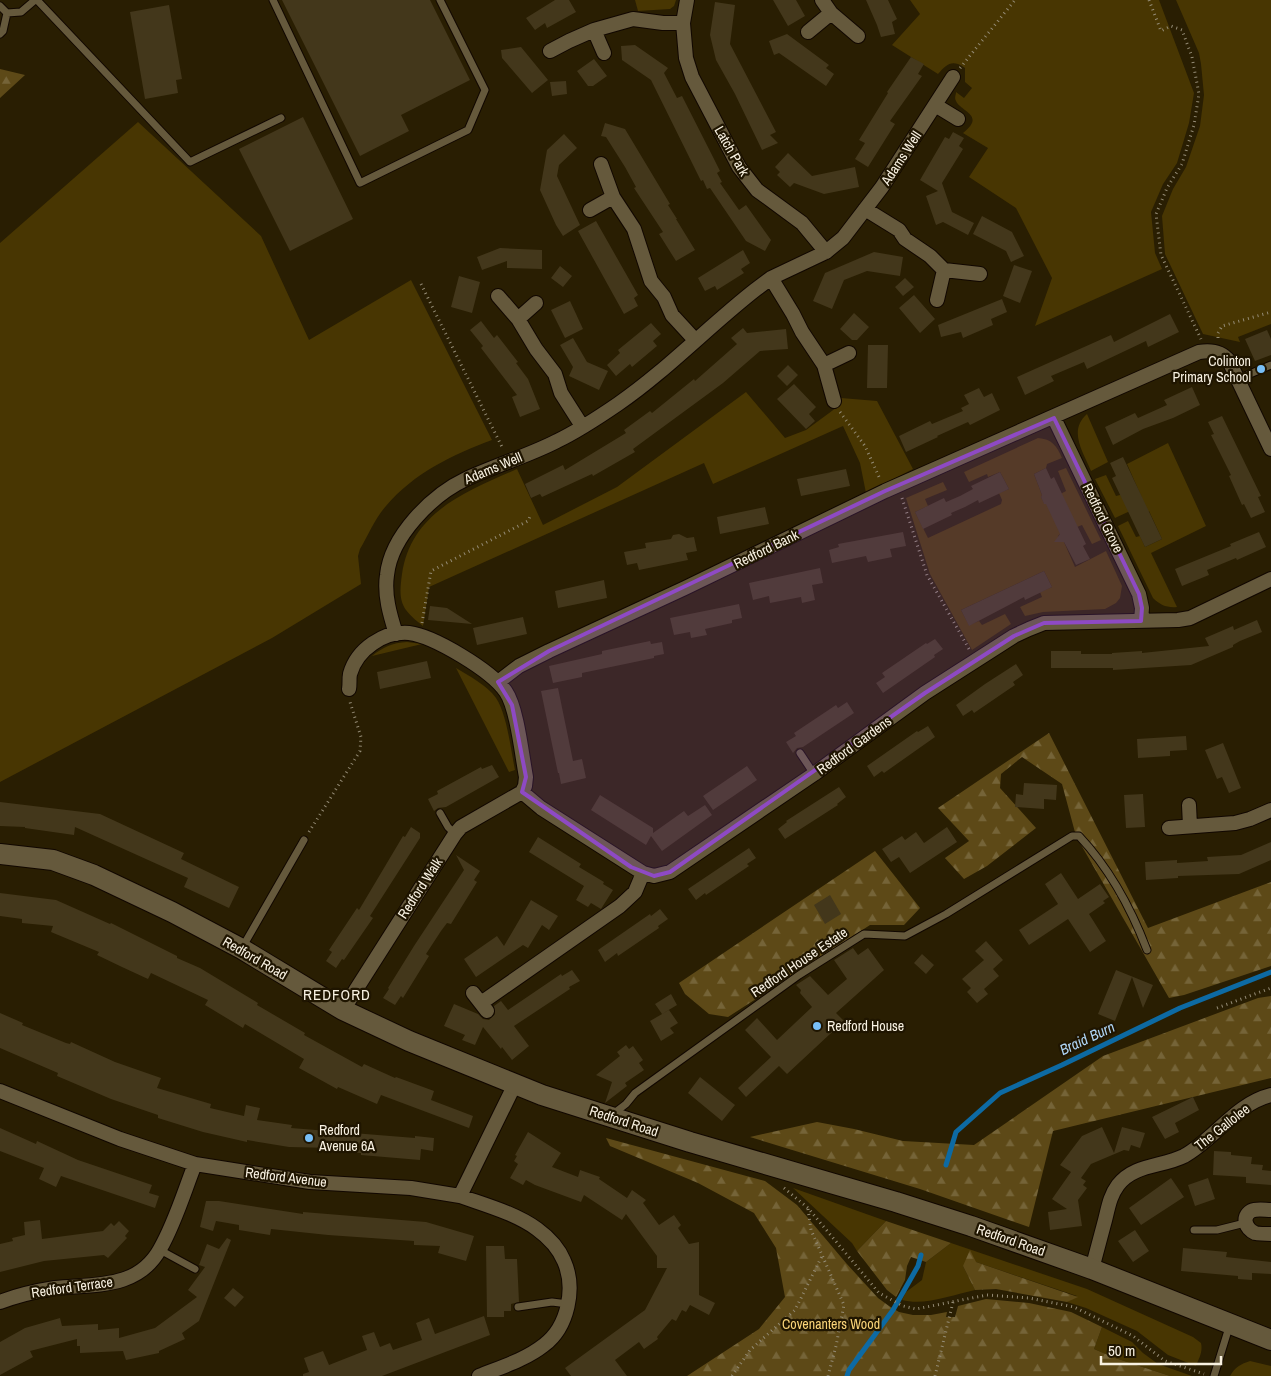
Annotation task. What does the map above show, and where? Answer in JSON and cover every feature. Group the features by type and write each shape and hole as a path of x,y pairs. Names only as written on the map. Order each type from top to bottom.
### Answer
{"main road":[{"name":"Redford Road","path":"0,854 54,860 94,875 172,912 242,949 342,1010 409,1041 542,1095 690,1142 896,1202 1092,1269 1271,1340"}],"street":[{"name":"Latch Park","path":"687,0 684,23 686,58 692,77 739,167 757,190 802,223 826,252"},
{"path":"822,0 831,12 858,36"},
{"path":"808,32 831,12"},
{"path":"550,52 594,30 633,19 663,23 684,23"},
{"path":"594,30 604,53"},
{"name":"Adams Well","path":"396,634 386,592 387,574 394,550 409,526 429,504 464,480 557,441 619,403 736,304 772,278 826,252 842,238 882,186 953,77"},
{"path":"935,105 958,119"},
{"path":"600,164 613,197 634,229 651,281 664,297 672,315 695,340"},
{"path":"590,210 613,197"},
{"path":"865,209 899,230 905,239 930,256 944,270 980,274"},
{"path":"937,300 944,270"},
{"path":"772,278 794,314 802,332 824,365 834,401"},
{"path":"498,296 518,320 554,374 561,393 582,426"},
{"path":"518,320 536,304"},
{"path":"1212,351 1224,354 1229,360 1271,449"},
{"name":"Redford Bank","path":"498,682 519,666 549,651 891,489 1199,352 1212,351"},
{"path":"824,365 849,353"},
{"name":"Redford Grove","path":"1054,418 1139,594 1142,608 1141,621"},
{"name":"Redford Gardens","path":"643,873 654,876 670,872 814,774 925,693 1029,628 1044,623 1178,620 1190,618 1271,580"},
{"path":"349,689 350,674 364,651 375,642 396,634 409,633 433,641 481,667 507,693 512,705 526,778 522,792 541,808 643,873 635,892 620,906 480,1003"},
{"name":"Redford Walk","path":"342,1010 454,834 461,827 522,792"},
{"path":"1189,805 1190,826"},
{"path":"1169,828 1235,823 1271,810"},
{"path":"460,1196 515,1084"},
{"name":"Redford Avenue","path":"0,1091 120,1138 195,1164 310,1182 412,1188 460,1196 522,1220 549,1239 565,1262 569,1289 568,1304"},
{"name":"The Gallolee","path":"1092,1269 1109,1199 1119,1184 1134,1171 1183,1156 1205,1142 1243,1108 1263,1097 1271,1095"},
{"name":"Redford Terrace","path":"0,1302 23,1294 54,1288 128,1279 140,1272 160,1250 195,1164"},
{"path":"1271,1210 1258,1209 1251,1211 1246,1216 1245,1223 1249,1230 1257,1233 1271,1234"},
{"path":"479,1376 530,1355 546,1344 557,1332 568,1304"}],"lane":[{"path":"0,6 7,13 21,12 36,0 190,162 281,118"},
{"path":"273,0 360,183 468,130 482,98 485,90 440,0"},
{"path":"0,34 3,31 7,13"},
{"path":"1238,379 1271,365"},
{"path":"800,753 814,774"},
{"path":"440,813 454,834"},
{"name":"Redford House Estate","path":"611,1116 626,1104 635,1093 736,1020 799,975 864,934 905,936 946,914 1068,837 1079,836 1110,874 1135,918 1147,950"},
{"path":"242,949 304,840"},
{"path":"1194,1230 1217,1230 1245,1223"},
{"path":"160,1250 195,1269"},
{"path":"518,1307 552,1302 568,1304"},
{"path":"1214,1376 1230,1324"}],"path":[{"path":"953,77 1015,0"},
{"path":"1149,0 1161,31 1171,26 1182,30 1192,57 1199,94 1194,125 1182,164 1167,188 1156,214 1161,255 1197,328 1212,351"},
{"path":"421,284 509,461"},
{"path":"1212,351 1222,326 1271,312"},
{"path":"834,401 837,408 865,446 891,489 927,575 969,648"},
{"path":"420,636 431,571 528,521 531,514"},
{"path":"304,840 360,751 361,737 349,689"},
{"path":"1218,1008 1271,988"},
{"path":"828,1376 844,1305 811,1230 808,1208 869,1282 879,1292 903,1306 916,1309 987,1295 1029,1298 1074,1307 1133,1336 1166,1361 1210,1376"},
{"path":"732,1376 750,1350 794,1310 822,1256"},
{"path":"935,1376 953,1302"}],"highlighted area":[{"path":"1054,418 1139,594 1142,608 1141,621 1044,623 1014,636 925,693 670,872 654,876 631,867 522,792 526,777 512,705 498,682 549,651 885,491"}],"shaded area":[{"path":"635,0 676,0 674,6 670,9 638,11"},
{"path":"910,0 1159,0 1194,93 1189,123 1177,163 1163,184 1151,212 1155,253 1162,269 1035,326 1052,278 1016,208 969,177 988,148 963,133 970,127 972,118 955,99 956,92 964,98 972,88 965,82 965,68 953,63 938,74 892,45 920,14"},
{"path":"1176,0 1271,0 1271,324 1238,337 1240,342 1203,334 1165,254 1162,216 1173,189 1186,167 1200,126 1204,95 1199,53"},
{"path":"138,122 261,236 309,340 411,280 492,440 434,466 397,494 386,506 375,521 360,549 358,556 361,584 272,638 0,782 0,243"},
{"path":"746,392 785,438 806,430 840,405 841,398 877,401 913,469 866,493 860,463 843,426 713,484 704,463 429,587 423,626 406,609 400,592 407,553 429,519 461,496 517,469 543,525 617,487"},
{"path":"1087,414 1108,462 1091,471 1081,449 1078,434 1078,427"},
{"path":"1038,438 1053,444 1062,458 1047,464 1046,468 1034,474 1044,503 1066,491 1058,471 1066,468 1101,540 1092,544 1082,525 1060,534 1058,536 1061,542 1064,542 1075,567 1106,551 1122,586 1120,598 1116,603 1105,609 1043,612 1025,616 1020,607 1042,597 1040,592 1052,587 1044,571 961,610 969,625 979,621 982,625 1005,614 1011,624 972,650 930,574 906,498 943,482 947,490 925,499 928,506 915,512 928,538 1001,504 1002,500 999,493 1009,489 1000,472 988,477 987,474 969,482 964,472"},
{"path":"1168,443 1206,526 1151,553 1177,607 1164,606 1153,598 1118,526 1128,521 1136,537 1140,536 1145,547 1162,539 1149,511 1146,512 1143,505 1115,518 1095,479 1106,475 1116,496 1142,498 1127,464"},
{"path":"407,642 422,644 372,656 388,646"},
{"path":"456,668 483,685 496,698 506,723 515,770 509,772"},
{"path":"793,1188 886,1221 857,1251 852,1243"},
{"path":"951,1243 1087,1289 1193,1337 1201,1343 1200,1355 1196,1366 1168,1355 1137,1331 1086,1308 1067,1302 1077,1296 976,1262 963,1266 975,1290 929,1301 902,1300 906,1292 922,1280 926,1262"},
{"path":"1102,1327 1132,1342 1158,1364 1192,1376 1170,1376 1094,1349"},
{"path":"1250,1361 1271,1366 1271,1376 1230,1376 1238,1366"}],"green space":[{"path":"0,69 25,75 0,98"},
{"path":"1049,733 1148,928 1271,882 1271,966 1184,995 1169,998 1076,836 1062,784 1022,757 1001,774 1000,788 1036,828 987,866 964,879 945,858 969,841 938,808"},
{"path":"875,851 920,908 904,925 870,925 728,1017 709,1014 685,994 679,983"},
{"path":"1271,996 1271,1078 1053,1131 1029,1227 920,1189 750,1137 817,1122 903,1141 974,1145 1103,1056 1258,998"},
{"name":"Covenanters Wood","path":"606,1138 765,1181 797,1205 878,1298 899,1312 913,1315 931,1315 947,1312 946,1317 955,1317 958,1306 986,1299 1029,1303 1071,1312 1102,1327 1094,1349 1170,1376 687,1376 759,1329 785,1297 776,1248 754,1213 698,1183 610,1146"},
{"path":"886,1221 951,1243 926,1262 911,1257 907,1266 905,1280 896,1297 887,1290 857,1251"},
{"path":"970,1250 976,1262 1078,1297 1067,1302 996,1289 975,1290 963,1266"}],"building":[{"path":"282,0 430,0 470,80 401,115 409,131 360,156"},
{"path":"555,0 569,0 576,12 547,28 545,23 535,30 526,18"},
{"path":"773,0 796,0 805,16 788,26"},
{"path":"866,0 888,0 897,19 892,22 895,34 881,37"},
{"path":"715,2 735,5 730,44 776,132 770,135 778,143 762,150 716,60 710,35"},
{"path":"169,5 182,79 176,80 178,93 145,99 130,12"},
{"path":"787,34 829,65 826,68 834,74 826,86 779,53 774,55 769,41"},
{"path":"635,45 668,68 664,73 677,98 682,96 720,171 717,173 722,182 720,183 739,210 746,205 771,240 765,251 746,241 710,188 707,189 703,180 701,181 651,80 622,60 621,46"},
{"path":"521,47 548,80 532,93 502,58 501,50"},
{"path":"911,57 924,64 918,74 922,76 890,121 895,124 868,167 855,159 865,143 859,140 887,92"},
{"path":"594,59 607,76 593,86 588,86 577,71"},
{"path":"566,81 567,94 552,96 550,82"},
{"path":"303,117 353,219 290,251 239,149"},
{"path":"605,123 625,129 695,250 676,261 659,234 663,232 634,188 636,187 625,167 606,137 601,136"},
{"path":"953,132 964,138 959,146 963,149 942,183 952,212 974,223 968,235 943,222 936,225 926,196 938,191 920,180 945,137 949,139"},
{"path":"564,134 577,148 559,165 557,176 580,225 563,236 540,190 547,150"},
{"path":"788,153 812,176 855,167 859,187 824,194 794,183 790,187 777,175 780,172 775,167"},
{"path":"982,216 1012,232 1024,256 1011,262 1006,251 973,234"},
{"path":"596,221 638,295 634,298 638,306 624,314 578,231"},
{"path":"500,248 542,250 542,269 507,268 507,261 482,270 477,257"},
{"path":"743,250 750,263 741,269 744,273 717,290 715,286 705,291 698,278"},
{"path":"874,252 903,257 900,276 867,271 844,280 832,309 813,301 825,273"},
{"path":"1014,265 1032,271 1020,303 1003,296"},
{"path":"560,266 572,276 563,287 551,278"},
{"path":"459,276 480,282 472,313 451,307"},
{"path":"905,278 914,287 903,296 895,287"},
{"path":"914,295 935,319 920,333 899,308"},
{"path":"1002,299 1007,312 991,319 993,325 963,338 961,332 941,337 938,325"},
{"path":"570,301 583,329 565,338 551,310"},
{"path":"854,313 869,327 857,340 852,340 840,329"},
{"path":"1170,314 1179,332 1148,347 1146,341 1087,369 1084,362 1051,376 1054,381 1025,395 1017,377 1111,335 1114,342"},
{"path":"481,321 494,338 497,335 518,362 516,363 528,379 540,409 520,417 512,397 517,395 481,348 483,346 470,330"},
{"path":"651,323 661,334 653,341 657,346 632,367 630,364 616,376 607,365 620,353 618,350"},
{"path":"743,328 747,333 786,329 788,349 760,351 723,383 633,449 635,452 593,476 592,474 542,497 540,494 531,498 525,484 563,465 565,470 626,433 624,430 650,411 652,413 694,379 695,381 737,344 731,338"},
{"path":"1267,330 1271,339 1271,355 1255,361 1245,339"},
{"path":"573,338 587,362 608,371 599,390 569,376 573,367 560,345"},
{"path":"868,345 888,345 887,388 867,388"},
{"path":"788,365 798,375 787,386 777,376"},
{"path":"794,384 816,407 809,414 815,421 806,429 777,399"},
{"path":"1192,387 1200,405 1173,418 1143,429 1113,445 1105,427 1135,413 1138,418 1167,405 1164,400"},
{"path":"979,388 984,397 992,393 1000,410 970,425 968,422 906,452 899,436 930,421 932,424 963,411 961,408 969,404 964,395"},
{"path":"1222,416 1261,496 1258,497 1265,512 1251,518 1244,504 1242,505 1229,476 1231,475 1211,435 1214,434 1208,422"},
{"path":"1123,457 1162,539 1145,547 1112,478 1116,476 1110,463"},
{"path":"1046,468 1051,479 1054,477 1086,544 1083,546 1090,559 1076,565 1064,542 1054,542 1060,534 1046,504 1044,504 1034,474"},
{"path":"846,469 850,486 801,496 797,479"},
{"path":"1000,472 1009,489 979,503 978,500 923,529 915,512 944,498 946,502 960,496 973,489 971,486"},
{"path":"765,507 769,524 720,534 717,517"},
{"path":"903,532 906,546 890,549 892,557 868,562 866,556 832,563 829,550 839,547 838,544"},
{"path":"1259,532 1266,547 1237,560 1236,558 1207,570 1209,575 1182,586 1175,569 1231,546 1230,544"},
{"path":"679,534 687,538 694,537 697,551 686,553 688,560 639,570 637,563 627,565 624,552 646,548 645,543 671,539 673,535"},
{"path":"820,568 823,583 812,585 815,600 802,603 801,597 770,603 769,596 753,600 749,583"},
{"path":"1044,571 1052,587 1025,600 1024,597 969,626 961,610"},
{"path":"604,580 607,598 558,608 555,591"},
{"path":"739,604 742,618 732,620 732,623 705,629 707,635 691,638 690,632 674,635 670,618"},
{"path":"430,606 447,608 472,624 428,620"},
{"path":"523,617 527,634 477,645 473,628"},
{"path":"1257,620 1262,632 1191,665 1113,670 1113,668 1051,668 1051,651 1081,651 1081,654 1112,654 1209,646 1205,638 1233,626 1234,630"},
{"path":"935,639 943,649 934,655 935,657 883,693 876,683 885,677 882,673"},
{"path":"650,641 651,644 662,642 664,654 654,656 654,658 582,673 582,677 553,683 549,666 602,654 602,651"},
{"path":"427,661 431,678 380,689 377,672"},
{"path":"1016,664 1023,675 1013,682 1015,685 974,713 972,710 963,716 956,705"},
{"path":"558,688 573,761 582,759 586,778 561,784 541,691"},
{"path":"847,702 854,713 803,747 797,748 793,753 786,742 796,736 794,733 836,705 838,708"},
{"path":"928,726 935,737 884,773 882,771 874,777 867,766 917,731"},
{"path":"1186,736 1187,750 1170,751 1170,756 1138,758 1137,739"},
{"path":"1223,743 1241,788 1229,793 1222,777 1217,779 1205,750"},
{"path":"492,765 499,777 446,807 438,808 434,811 428,799 438,794 437,791 481,767 482,769"},
{"path":"747,766 757,780 713,810 703,796"},
{"path":"1024,783 1057,785 1056,800 1044,799 1044,809 1015,807 1016,794 1023,795"},
{"path":"839,787 846,797 838,805 785,839 778,829 786,821"},
{"path":"1143,794 1145,827 1126,828 1124,795"},
{"path":"600,795 653,828 653,833 684,811 688,816 705,805 712,815 662,851 651,836 646,845 591,810"},
{"path":"0,802 100,814 184,853 181,859 239,887 229,908 184,887 188,878 75,827 74,835 25,827 0,826"},
{"path":"411,827 420,833 420,838 370,916 373,918 344,960 342,959 336,968 326,961 332,952 329,950 357,908 359,910 403,836 405,837"},
{"path":"947,827 957,842 910,873 899,857 891,862 882,849 902,836 905,840 916,832 924,843"},
{"path":"538,837 581,864 579,867 604,882 603,884 613,890 601,909 591,903 588,907 576,900 584,886 529,852"},
{"path":"1271,842 1271,860 1239,874 1178,876 1178,878 1146,880 1145,862 1177,860 1177,863 1208,861 1207,857 1241,855"},
{"path":"749,848 756,858 747,864 749,866 696,900 688,889"},
{"path":"456,855 480,871 474,880 477,882 451,924 447,923 426,954 429,956 403,998 401,996 395,1005 383,998 414,946 464,870"},
{"path":"1061,873 1078,899 1100,884 1109,897 1103,901 1105,903 1089,914 1106,941 1090,952 1068,919 1029,945 1019,930 1058,904 1045,884"},
{"path":"0,893 56,900 111,923 177,956 177,958 200,968 258,1003 257,1005 305,1033 304,1035 362,1067 364,1064 395,1078 434,1091 431,1100 473,1116 469,1128 381,1095 377,1104 338,1087 337,1089 299,1068 304,1059 245,1024 243,1028 205,1005 208,1000 151,973 148,979 122,967 97,955 99,952 51,932 53,926 22,923 22,919 0,916"},
{"path":"830,895 841,914 825,924 814,905"},
{"path":"531,900 558,916 549,930 542,925 528,948 523,945 476,977 464,959 497,936 504,946"},
{"path":"660,909 668,919 658,926 659,928 618,956 617,953 605,962 598,950"},
{"path":"986,941 1003,960 993,969 999,976 984,989 988,994 977,1003 967,992 971,988 962,979 984,960 975,951"},
{"path":"853,948 858,955 868,948 884,970 836,1013 844,1021 787,1074 779,1066 746,1097 738,1088 771,1057 745,1030 757,1018 777,1040 812,1007 796,985 810,976 828,995 847,979 834,960"},
{"path":"922,954 934,965 926,974 914,963"},
{"path":"572,970 580,981 514,1026 529,1046 512,1060 483,1027 475,1045 462,1040 465,1035 444,1026 454,1004 478,1014 483,1019 489,1020 495,1014 494,1006 501,1001 508,1010 561,974 562,976"},
{"path":"1116,970 1153,985 1143,1008 1132,977 1115,1021 1098,1014"},
{"path":"671,994 677,1005 662,1014 655,1004"},
{"path":"669,1010 678,1023 670,1028 674,1033 661,1041 650,1021"},
{"path":"0,1013 23,1023 22,1025 66,1043 70,1044 71,1042 115,1062 161,1078 157,1088 211,1104 210,1108 244,1116 246,1105 260,1108 257,1120 292,1125 291,1128 434,1138 433,1151 421,1149 420,1160 361,1155 361,1153 333,1151 333,1148 289,1147 247,1140 247,1142 203,1132 158,1118 158,1115 111,1099 57,1076 58,1073 0,1048"},
{"path":"626,1045 629,1049 633,1046 643,1060 639,1063 644,1070 625,1083 627,1086 605,1103 612,1082 596,1075 620,1056 617,1052"},
{"path":"700,1077 735,1105 722,1121 688,1093"},
{"path":"1193,1097 1199,1110 1175,1123 1179,1132 1165,1139 1152,1117"},
{"path":"1102,1127 1114,1153 1122,1127 1145,1133 1140,1148 1131,1145 1129,1151 1124,1150 1091,1164 1081,1178 1086,1181 1083,1185 1087,1188 1078,1200 1082,1226 1050,1230 1048,1212 1067,1209 1052,1199 1071,1172 1060,1165 1082,1136"},
{"path":"0,1128 36,1144 37,1141 78,1160 152,1185 149,1193 159,1196 155,1208 61,1176 56,1187 39,1179 44,1168 0,1151"},
{"path":"528,1132 561,1153 552,1167 578,1177 580,1170 600,1177 599,1179 627,1198 632,1190 646,1200 643,1203 659,1225 674,1215 681,1225 678,1228 689,1244 699,1242 699,1295 715,1303 709,1315 690,1305 686,1312 682,1310 676,1321 672,1319 657,1337 658,1339 644,1349 639,1342 615,1360 627,1376 571,1376 565,1368 645,1310 667,1268 657,1268 657,1256 626,1214 622,1220 584,1195 581,1202 526,1180 523,1185 510,1178 518,1164 514,1161 517,1156 515,1155"},
{"path":"1214,1151 1231,1152 1231,1155 1252,1157 1251,1164 1263,1165 1262,1170 1271,1171 1271,1185 1246,1183 1246,1177 1213,1175"},
{"path":"1171,1178 1184,1197 1141,1225 1129,1208"},
{"path":"1208,1178 1215,1199 1195,1206 1188,1185"},
{"path":"206,1201 219,1201 303,1214 303,1212 426,1222 474,1236 466,1261 438,1253 440,1246 414,1245 414,1241 271,1229 270,1235 239,1230 239,1225 216,1221 213,1231 200,1227"},
{"path":"40,1220 42,1239 103,1231 111,1223 114,1226 119,1221 129,1231 125,1236 127,1238 108,1258 104,1255 44,1261 0,1272 0,1244 13,1241 12,1238 25,1235 24,1222"},
{"path":"1135,1230 1149,1251 1133,1262 1118,1241"},
{"path":"227,1238 231,1240 199,1321 182,1333 185,1339 159,1351 159,1353 126,1360 123,1351 80,1353 77,1339 30,1351 33,1357 0,1375 0,1342 25,1328 60,1318 62,1326 98,1324 98,1330 119,1328 119,1338 155,1328 197,1297 188,1290 205,1267 199,1265 207,1244 219,1249"},
{"path":"486,1246 504,1246 505,1259 517,1259 519,1302 511,1304 511,1311 504,1311 504,1317 487,1317"},
{"path":"1183,1248 1227,1252 1226,1257 1271,1262 1271,1274 1252,1273 1252,1280 1238,1279 1238,1276 1181,1271"},
{"path":"233,1288 244,1297 235,1307 224,1298"},
{"path":"484,1316 490,1335 382,1376 303,1376 303,1374 309,1372 304,1358 323,1351 329,1365 367,1350 362,1336 374,1332 380,1347 390,1343 393,1350 422,1340 416,1323 429,1318 435,1334"}],"waterway":[{"name":"Braid Burn","path":"946,1165 956,1132 1000,1093 1180,1008 1271,972"},
{"path":"847,1376 849,1370 893,1310 918,1266 921,1255"}],"place":[{"name":"Colinton Primary School","path":"1261,369"},
{"name":"Redford House","path":"817,1026"},
{"name":"Redford Avenue 6A","path":"309,1138"}],"district":[{"name":"REDFORD","path":"337,994"}]}
